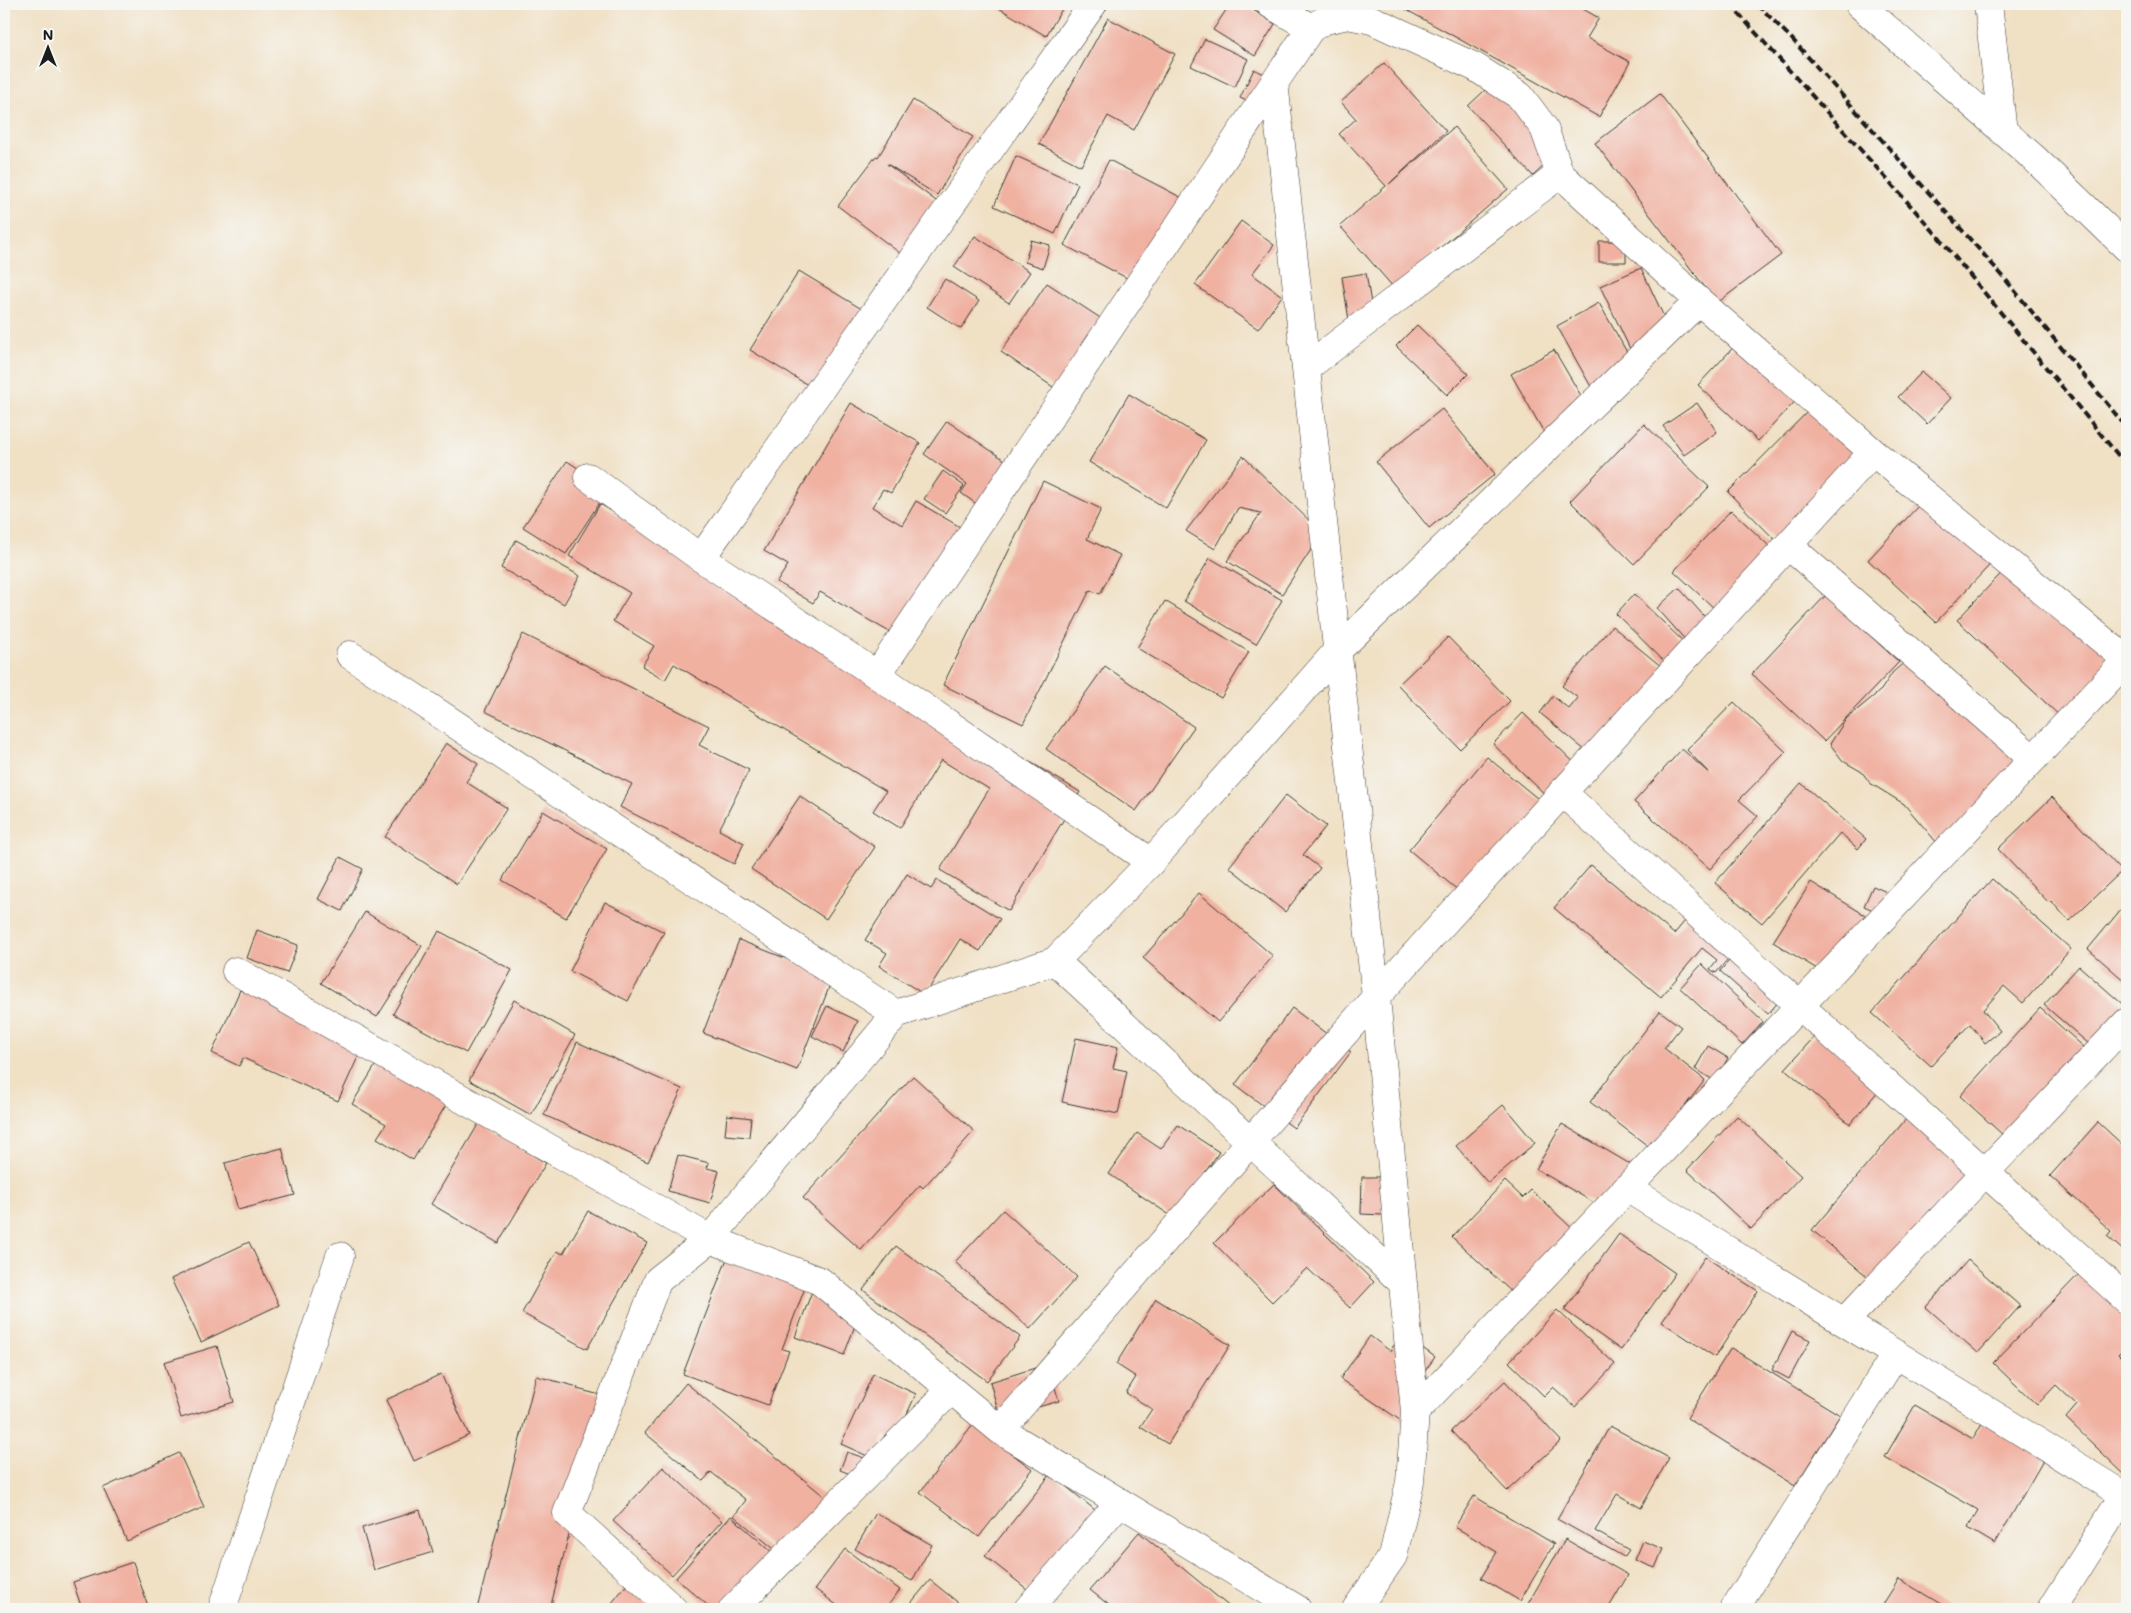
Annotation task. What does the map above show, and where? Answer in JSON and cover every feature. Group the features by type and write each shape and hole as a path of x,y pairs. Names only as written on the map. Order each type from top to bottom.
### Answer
{"street":[{"path":"701,558 1093,4"},
{"path":"1270,4 1311,28"},
{"path":"1859,4 2003,132 2127,248"},
{"path":"1988,4 2003,132"},
{"path":"878,675 1311,28 1325,20 1348,14 1372,20 1475,67 1520,96 1544,128 1560,174 1699,301 1873,452 2127,660 1416,1412"},
{"path":"1274,82 1376,997 1416,1412 1410,1482 1393,1556 1356,1609"},
{"path":"1306,368 1560,174"},
{"path":"674,1609 567,1513 658,1280 710,1239 896,1014 1055,961 1151,862 1338,650 1699,301"},
{"path":"1000,1430 1376,997 1873,452"},
{"path":"588,477 701,558 878,675 1151,862"},
{"path":"1788,545 2033,759"},
{"path":"350,655 896,1014"},
{"path":"1562,792 2127,1300"},
{"path":"1055,961 1403,1283"},
{"path":"236,971 710,1239 820,1281 1000,1430 1297,1609"},
{"path":"1844,1322 2127,1022"},
{"path":"1627,1188 2126,1496 2052,1609"},
{"path":"222,1609 340,1256"},
{"path":"1734,1609 1896,1354"},
{"path":"733,1609 951,1390"},
{"path":"1028,1609 1120,1502"}],"building":[{"path":"992,4 1065,4 1046,36"},
{"path":"1230,4 1244,4 1275,24 1255,56 1213,30"},
{"path":"1396,4 1574,4 1599,18 1587,38 1630,62 1599,117"},
{"path":"1108,18 1175,54 1134,130 1108,116 1081,166 1039,144"},
{"path":"1205,39 1248,59 1235,87 1191,66"},
{"path":"1384,63 1446,131 1389,184 1454,127 1508,189 1394,288 1340,226 1386,186 1339,134 1356,119 1341,102"},
{"path":"1254,69 1276,80 1263,108 1240,98"},
{"path":"1498,78 1563,148 1533,176 1468,106"},
{"path":"1660,94 1781,255 1717,303 1595,143"},
{"path":"913,100 973,137 937,195 887,164 944,207 905,257 838,206 876,156 878,157"},
{"path":"1016,156 1078,184 1055,234 994,206"},
{"path":"1109,160 1188,201 1142,286 1064,245"},
{"path":"1241,221 1274,245 1252,274 1282,296 1258,329 1195,285"},
{"path":"975,236 1030,272 1009,303 954,267"},
{"path":"1031,240 1050,245 1043,268 1025,262"},
{"path":"1599,241 1626,241 1626,262 1599,262"},
{"path":"1641,268 1672,334 1632,353 1600,286"},
{"path":"799,271 870,314 821,393 750,350"},
{"path":"1366,273 1374,322 1350,326 1342,277"},
{"path":"945,279 979,301 961,329 927,307"},
{"path":"1047,283 1108,323 1062,393 1001,352"},
{"path":"1599,303 1636,368 1594,392 1557,326"},
{"path":"1417,325 1468,374 1447,395 1396,346"},
{"path":"1743,337 1803,393 1758,441 1698,385"},
{"path":"1554,350 1590,411 1546,436 1511,374"},
{"path":"1922,372 1951,398 1927,424 1898,397"},
{"path":"1129,394 1206,440 1166,508 1089,462"},
{"path":"1823,396 1881,454 1784,549 1728,492"},
{"path":"851,403 920,443 891,493 883,489 872,507 902,525 916,501 972,534 907,642 820,592 813,603 777,582 788,565 764,551"},
{"path":"1697,403 1717,432 1684,455 1663,426"},
{"path":"1442,409 1495,474 1429,528 1376,462"},
{"path":"947,421 1021,471 992,515 961,493 967,484 924,454"},
{"path":"1644,424 1709,487 1634,564 1570,501"},
{"path":"1243,456 1322,533 1282,594 1227,561 1261,513 1238,508 1215,549 1186,531"},
{"path":"567,461 609,488 566,554 523,527"},
{"path":"943,471 964,486 945,513 924,499"},
{"path":"1043,481 1101,509 1087,539 1120,555 1100,594 1090,590 1023,724 943,685"},
{"path":"1933,490 2001,553 1936,622 1868,560"},
{"path":"600,504 1080,792 1009,911 940,870 989,789 941,760 900,828 873,811 886,791 674,664 665,680 642,666 654,646 613,621 630,593 569,556"},
{"path":"1731,510 1786,562 1729,622 1674,571"},
{"path":"516,540 580,576 564,604 501,568"},
{"path":"1210,558 1282,600 1256,644 1184,601"},
{"path":"2010,564 2115,663 2062,718 1957,620"},
{"path":"1679,588 1711,624 1689,644 1657,608"},
{"path":"1634,594 1692,650 1673,670 1616,614"},
{"path":"1826,595 1899,662 1824,741 1752,674"},
{"path":"1165,601 1249,652 1221,698 1137,648"},
{"path":"1612,626 1668,672 1598,761 1540,713 1553,696 1569,709 1578,698 1562,686"},
{"path":"523,634 709,726 699,745 749,770 719,830 744,843 734,864 620,807 632,784 485,711"},
{"path":"1448,637 1510,701 1460,749 1398,685"},
{"path":"1911,657 1997,740 2022,770 1944,851 1904,804 1870,783 1862,772 1843,761 1830,744 1846,719 1881,690 1893,672"},
{"path":"1105,666 1194,727 1136,811 1046,749"},
{"path":"1734,702 1786,752 1739,800 1758,816 1710,869 1634,802 1682,749 1710,774 1687,750"},
{"path":"1523,713 1587,775 1557,806 1493,744"},
{"path":"446,743 478,764 466,782 507,808 457,884 385,837"},
{"path":"1487,757 1554,812 1476,905 1409,850"},
{"path":"1801,783 1866,839 1858,849 1840,833 1762,923 1715,883"},
{"path":"1286,795 1326,826 1303,855 1320,868 1285,912 1229,867"},
{"path":"800,796 875,847 826,919 751,869"},
{"path":"2052,797 2122,871 2069,921 2051,901 2049,903 1998,849"},
{"path":"543,811 607,849 566,918 502,880"},
{"path":"340,857 363,869 342,911 318,899"},
{"path":"1591,865 1674,934 1690,915 1734,952 1716,973 1710,969 1717,960 1702,948 1661,997 1554,908"},
{"path":"907,874 931,889 937,880 1000,919 980,951 960,939 925,995 879,966 887,953 865,940"},
{"path":"1992,879 2071,949 2023,1003 2004,986 1983,1010 2000,1031 1985,1043 1970,1024 1931,1066 1872,1013"},
{"path":"1811,882 1878,923 1840,983 1773,942"},
{"path":"1873,886 1900,898 1891,918 1864,906"},
{"path":"1199,893 1273,956 1218,1022 1143,958"},
{"path":"605,902 664,932 628,1001 570,971"},
{"path":"2127,902 2127,983 2088,949"},
{"path":"365,912 422,946 377,1017 321,983"},
{"path":"257,930 298,945 287,973 247,958"},
{"path":"439,931 512,970 466,1053 393,1014"},
{"path":"739,940 833,977 797,1070 703,1033"},
{"path":"1744,944 1792,986 1768,1014 1720,971"},
{"path":"1702,964 1763,1022 1742,1045 1680,988"},
{"path":"2079,966 2127,1008 2127,1016 2097,1051 2044,1005"},
{"path":"240,990 363,1046 338,1101 243,1058 239,1066 212,1053"},
{"path":"514,1000 575,1035 531,1115 469,1080"},
{"path":"827,1006 858,1021 843,1052 812,1036"},
{"path":"1292,1008 1351,1052 1294,1128 1235,1085"},
{"path":"2040,1008 2094,1056 2014,1145 1960,1096"},
{"path":"1660,1011 1681,1027 1664,1048 1705,1080 1652,1149 1590,1102"},
{"path":"1816,1035 1880,1089 1850,1124 1785,1069"},
{"path":"1076,1038 1118,1047 1113,1068 1127,1071 1118,1114 1062,1102"},
{"path":"577,1042 682,1089 648,1162 544,1115"},
{"path":"1708,1046 1728,1058 1715,1081 1695,1069"},
{"path":"383,1053 452,1095 413,1160 377,1138 386,1124 352,1104"},
{"path":"913,1076 974,1131 923,1188 920,1185 861,1250 803,1198"},
{"path":"1503,1105 1535,1143 1488,1183 1456,1146"},
{"path":"1912,1112 1980,1169 1880,1287 1812,1230"},
{"path":"727,1115 751,1118 749,1137 725,1135"},
{"path":"1737,1116 1801,1176 1751,1229 1687,1170"},
{"path":"2098,1122 2127,1149 2127,1254 2107,1236 2111,1231 2050,1176"},
{"path":"479,1123 546,1163 498,1243 431,1204"},
{"path":"1562,1124 1635,1167 1610,1212 1536,1169"},
{"path":"1178,1125 1219,1152 1174,1218 1109,1174 1137,1133 1161,1149"},
{"path":"282,1148 295,1195 238,1210 225,1163"},
{"path":"678,1155 709,1163 707,1168 719,1171 710,1203 668,1191"},
{"path":"1362,1177 1384,1177 1383,1215 1361,1214"},
{"path":"1505,1181 1523,1198 1531,1190 1576,1232 1516,1296 1452,1237"},
{"path":"1274,1184 1374,1282 1350,1308 1307,1268 1272,1302 1214,1243"},
{"path":"1003,1210 1077,1277 1030,1329 955,1262"},
{"path":"588,1211 647,1243 587,1349 522,1313 557,1251 563,1254"},
{"path":"1619,1234 1675,1273 1621,1350 1564,1310"},
{"path":"249,1242 279,1305 201,1342 171,1279"},
{"path":"896,1246 1020,1337 987,1381 863,1290"},
{"path":"728,1256 806,1285 782,1349 789,1351 768,1405 683,1374"},
{"path":"1705,1257 1758,1291 1715,1357 1662,1322"},
{"path":"1968,1260 2020,1306 1978,1353 1926,1307"},
{"path":"2083,1270 2127,1313 2127,1345 2118,1354 2127,1363 2127,1477 2066,1418 2077,1405 2056,1385 2037,1405 1993,1363"},
{"path":"814,1286 863,1304 844,1355 795,1337"},
{"path":"1156,1299 1230,1345 1168,1444 1140,1427 1152,1409 1126,1393 1136,1377 1116,1364"},
{"path":"1557,1310 1615,1364 1575,1407 1553,1387 1544,1396 1509,1362"},
{"path":"1409,1323 1413,1341 1435,1357 1423,1374 1442,1388 1413,1429 1340,1379 1370,1336 1390,1351"},
{"path":"1792,1331 1810,1340 1789,1379 1772,1370"},
{"path":"217,1346 234,1402 181,1418 164,1362"},
{"path":"1731,1348 1840,1415 1795,1486 1687,1418"},
{"path":"1048,1364 1059,1401 1000,1418 990,1382"},
{"path":"441,1374 469,1435 414,1461 386,1400"},
{"path":"873,1374 916,1394 895,1440 885,1435 874,1459 841,1444"},
{"path":"536,1376 604,1396 550,1609 477,1609"},
{"path":"1505,1381 1561,1441 1507,1491 1451,1431"},
{"path":"686,1383 836,1506 790,1562 734,1516 746,1500 711,1472 703,1481 645,1433"},
{"path":"1915,1405 1973,1439 1986,1416 2048,1452 1995,1544 1968,1528 1978,1510 1885,1457"},
{"path":"973,1424 1032,1469 979,1537 920,1492"},
{"path":"1610,1426 1669,1458 1641,1508 1617,1494 1595,1531 1629,1550 1624,1557 1557,1519"},
{"path":"847,1452 873,1461 866,1480 840,1470"},
{"path":"179,1453 204,1507 127,1541 103,1488"},
{"path":"663,1467 722,1521 672,1575 613,1521"},
{"path":"1051,1474 1106,1519 1041,1600 985,1556"},
{"path":"1474,1496 1554,1544 1520,1601 1481,1578 1497,1552 1455,1527"},
{"path":"420,1510 433,1552 374,1570 362,1528"},
{"path":"876,1513 932,1545 912,1581 855,1549"},
{"path":"731,1516 783,1562 741,1609 712,1609 676,1578"},
{"path":"1139,1532 1232,1609 1114,1609 1090,1590"},
{"path":"1565,1539 1628,1575 1608,1609 1525,1609"},
{"path":"1643,1541 1663,1549 1655,1568 1635,1560"},
{"path":"845,1549 900,1590 885,1609 842,1609 815,1589"},
{"path":"133,1562 149,1609 82,1609 73,1582"},
{"path":"636,1573 683,1609 607,1609"},
{"path":"1899,1579 1949,1609 1880,1609"},
{"path":"930,1580 966,1609 906,1609"}],"railway":[{"path":"1730,4 1936,234 2127,466"},
{"path":"1757,4 1792,39 2001,274 2127,428"}]}
